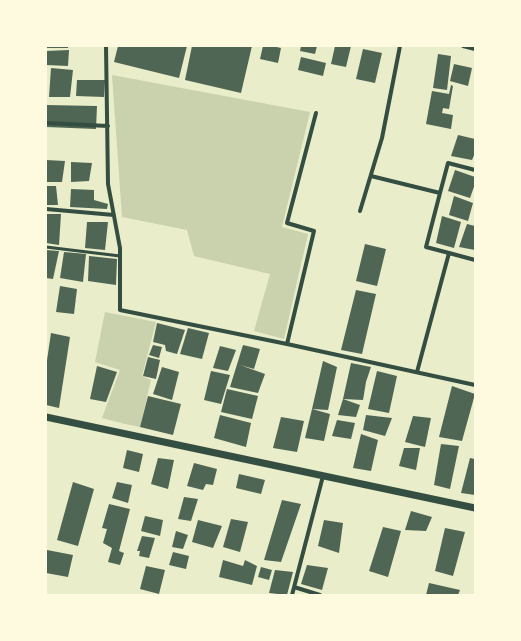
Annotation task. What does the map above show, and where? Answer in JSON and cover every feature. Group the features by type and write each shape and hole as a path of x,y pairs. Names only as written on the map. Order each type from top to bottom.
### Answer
{"street":[{"path":"106,46 108,184 120,248 120,310 287,344 475,385"},
{"path":"360,211 382,138 400,46"},
{"path":"463,46 475,49"},
{"path":"287,344 314,231 286,223 316,113"},
{"path":"46,123 108,126"},
{"path":"475,170 448,163 426,247 475,260"},
{"path":"371,176 440,192"},
{"path":"46,210 114,215"},
{"path":"417,372 448,253"},
{"path":"46,418 475,508"},
{"path":"292,595 323,476"},
{"path":"294,587 320,595"}],"lane":[{"path":"46,247 120,256"}],"green space":[{"path":"112,75 310,112 282,227 308,234 284,339 254,331 270,274 194,256 187,230 122,217"},
{"path":"105,312 156,322 142,376 151,380 140,427 102,418 120,370 95,362"}],"building":[{"path":"46,46 68,46 68,48 46,48"},
{"path":"118,46 187,46 179,78 114,62"},
{"path":"192,46 252,46 241,93 185,80"},
{"path":"263,46 281,48 278,63 260,59"},
{"path":"301,46 317,46 315,54 300,51"},
{"path":"335,46 351,46 346,67 331,64"},
{"path":"363,49 382,53 375,83 356,79"},
{"path":"69,50 68,66 46,65 46,51"},
{"path":"438,54 451,56 447,90 433,88"},
{"path":"301,57 326,63 323,76 298,70"},
{"path":"454,64 472,68 468,86 450,81"},
{"path":"51,68 73,70 70,97 49,97"},
{"path":"77,80 105,80 104,97 76,96"},
{"path":"451,85 453,86 449,109 443,108 442,113 453,115 451,129 426,124 432,91 449,94"},
{"path":"46,105 97,106 96,129 46,127"},
{"path":"458,135 475,139 475,153 472,160 451,156"},
{"path":"46,160 65,161 62,182 46,182"},
{"path":"71,162 92,163 89,181 71,182"},
{"path":"455,170 475,177 475,184 470,198 448,191"},
{"path":"46,186 56,186 58,205 46,205"},
{"path":"71,189 94,190 94,200 108,204 107,209 70,207"},
{"path":"454,196 473,203 468,221 449,215"},
{"path":"46,214 61,214 59,245 46,243"},
{"path":"442,216 461,222 454,248 436,243"},
{"path":"87,222 108,222 105,250 85,248"},
{"path":"467,224 475,226 475,250 459,247"},
{"path":"365,244 386,249 377,286 356,281"},
{"path":"46,250 59,251 53,279 46,278"},
{"path":"64,252 86,254 83,282 60,278"},
{"path":"89,256 117,259 116,285 88,281"},
{"path":"60,286 77,289 74,314 56,312"},
{"path":"356,290 376,294 362,354 341,350"},
{"path":"157,323 185,330 177,354 166,351 165,345 153,342"},
{"path":"188,328 209,333 202,359 180,354"},
{"path":"51,333 70,337 59,408 46,405 46,367"},
{"path":"153,345 162,347 159,358 149,355"},
{"path":"243,345 260,349 254,369 240,365 265,374 258,393 230,387"},
{"path":"220,346 236,350 228,371 213,368"},
{"path":"148,357 160,360 156,379 143,376"},
{"path":"323,361 337,367 328,410 312,409"},
{"path":"351,363 371,367 366,382 363,400 343,399"},
{"path":"97,366 117,372 106,402 90,399"},
{"path":"162,367 179,372 172,400 153,394"},
{"path":"211,371 230,375 221,404 204,400"},
{"path":"377,371 397,376 389,413 368,409"},
{"path":"452,386 475,394 462,441 439,437"},
{"path":"227,389 258,396 252,419 221,412"},
{"path":"148,396 181,404 173,435 140,427"},
{"path":"343,399 360,405 356,417 338,415"},
{"path":"312,409 330,414 324,441 305,438"},
{"path":"220,415 251,423 246,447 214,438"},
{"path":"366,415 392,418 385,436 363,430"},
{"path":"413,416 431,418 425,447 405,442"},
{"path":"281,417 304,421 297,452 273,448"},
{"path":"337,420 355,423 351,439 332,436"},
{"path":"361,434 378,440 371,471 353,468"},
{"path":"441,444 459,446 450,489 434,485"},
{"path":"404,448 420,448 416,470 399,466"},
{"path":"127,450 143,454 139,472 123,468"},
{"path":"158,458 174,460 168,489 151,484"},
{"path":"470,458 475,459 475,495 461,493"},
{"path":"194,463 217,469 213,485 206,484 203,490 187,486"},
{"path":"239,474 265,480 261,494 236,488"},
{"path":"73,482 94,489 78,546 57,540"},
{"path":"117,482 132,485 128,503 112,498"},
{"path":"184,497 198,499 191,521 178,519"},
{"path":"282,500 301,504 281,562 264,560"},
{"path":"109,504 130,509 119,551 124,553 120,565 108,562 112,548 103,543 107,529 102,528"},
{"path":"411,511 432,517 426,531 405,530"},
{"path":"145,516 163,520 160,536 141,531"},
{"path":"231,519 248,522 240,552 223,547"},
{"path":"198,520 222,526 213,548 192,542"},
{"path":"324,520 343,523 339,553 318,546"},
{"path":"383,527 401,531 388,577 369,571"},
{"path":"445,528 465,532 453,576 435,571"},
{"path":"176,531 188,535 183,549 172,547"},
{"path":"142,536 155,538 149,558 139,556 140,551 137,551"},
{"path":"47,550 73,555 68,577 46,573"},
{"path":"173,552 189,556 186,569 169,565"},
{"path":"223,560 243,566 245,560 257,566 252,585 219,577"},
{"path":"307,565 328,568 322,590 301,584"},
{"path":"146,566 165,570 159,594 140,589"},
{"path":"261,567 272,570 269,580 258,577"},
{"path":"275,570 293,572 287,595 269,593"},
{"path":"429,583 460,590 458,595 426,595"}]}
